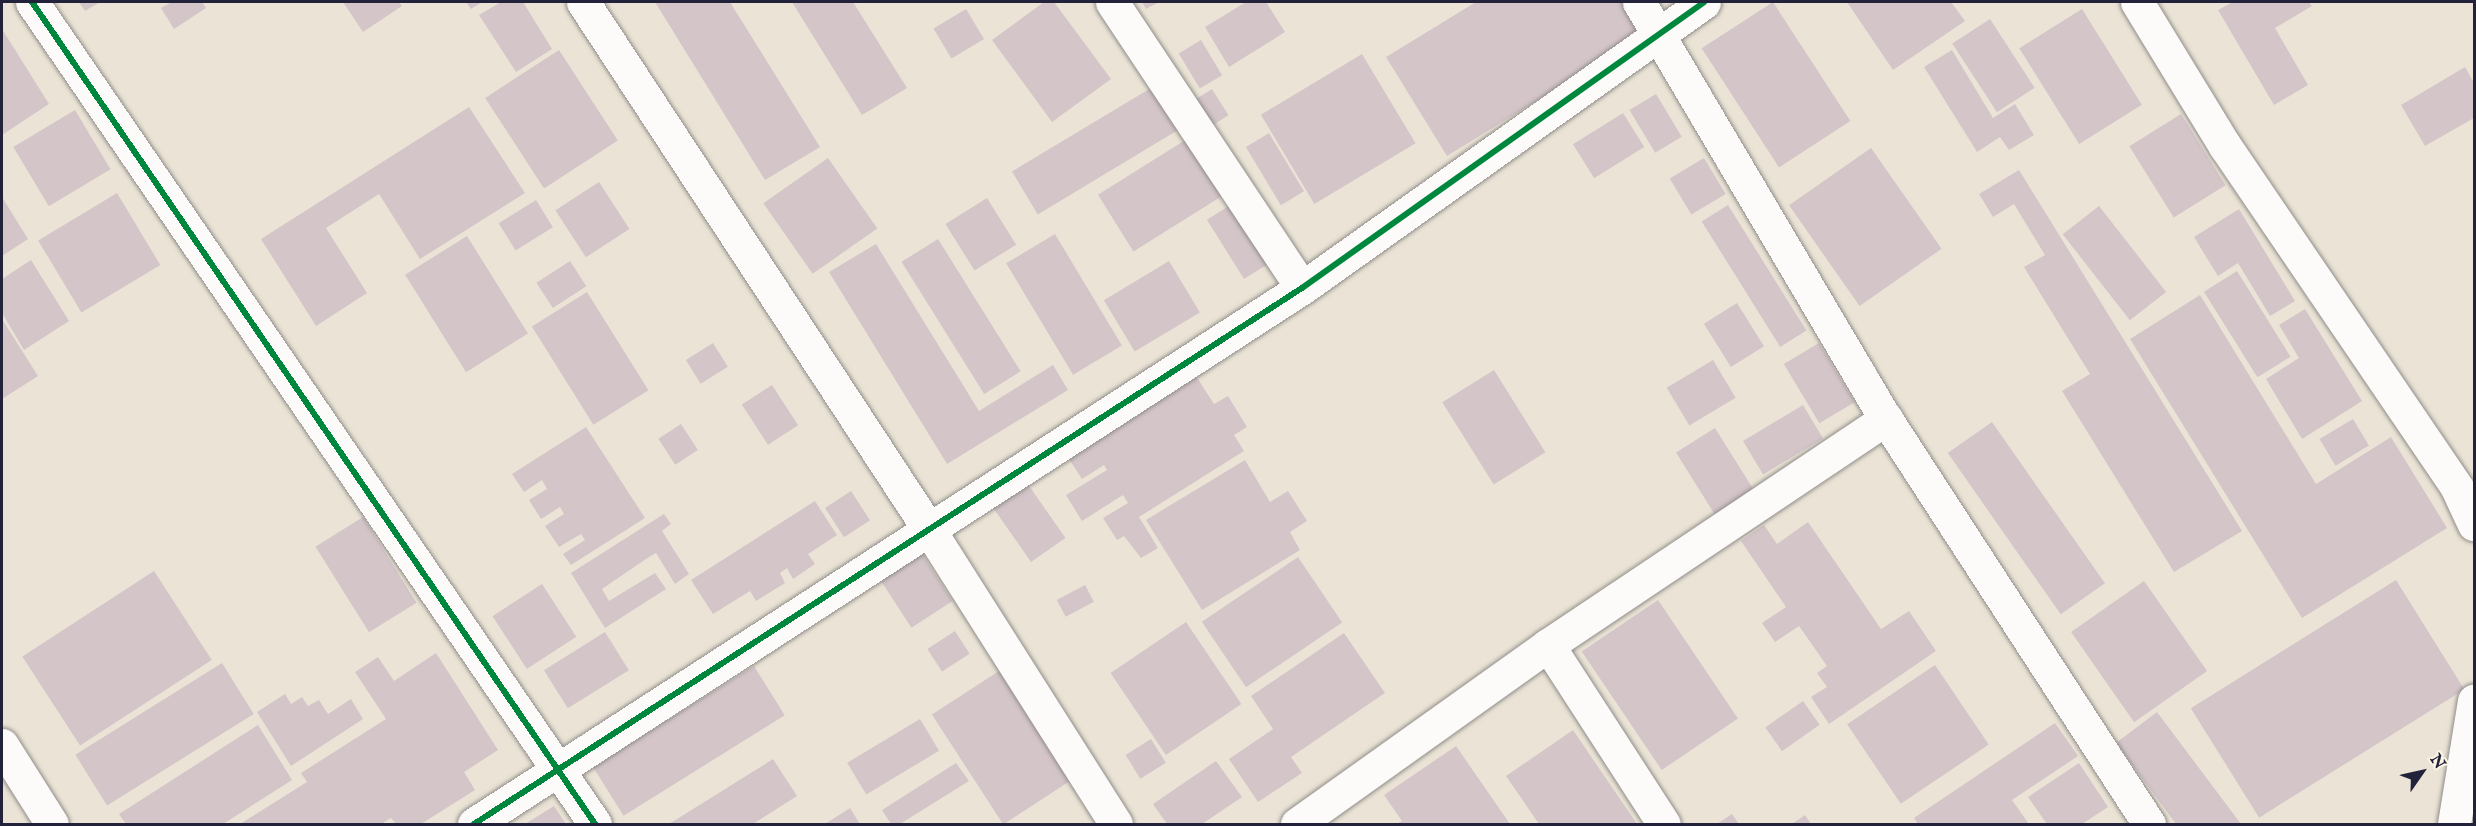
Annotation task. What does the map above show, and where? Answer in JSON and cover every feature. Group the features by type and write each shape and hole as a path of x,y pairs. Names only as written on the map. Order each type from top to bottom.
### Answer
{"street":[{"path":"32,2 560,769 595,825"},
{"path":"583,2 930,531 1116,825"},
{"path":"1112,2 1302,288"},
{"path":"1639,2 1886,419 2149,825"},
{"path":"474,825 1302,288 1704,2"},
{"path":"2137,2 2225,146 2457,488 2475,524"},
{"path":"1297,825 1548,645 1886,419"},
{"path":"1548,645 1664,825"},
{"path":"2454,825 2475,700"},
{"path":"2,745 52,825"}],"building":[{"path":"79,2 100,2 85,11"},
{"path":"172,2 202,2 206,8 174,29 161,8"},
{"path":"343,2 399,2 402,6 363,32"},
{"path":"466,2 482,2 471,9"},
{"path":"501,2 523,2 552,49 516,72 479,15"},
{"path":"655,2 730,2 820,147 765,180"},
{"path":"792,2 853,2 907,88 862,115"},
{"path":"1044,2 1054,2 1111,79 1052,122 992,40"},
{"path":"1142,2 1159,2 1146,9"},
{"path":"1246,2 1266,2 1285,32 1229,67 1205,27"},
{"path":"1476,2 1623,2 1643,35 1447,156 1386,57"},
{"path":"1773,2 1850,121 1779,167 1702,48"},
{"path":"1847,2 1951,2 1965,21 1893,70"},
{"path":"2233,2 2309,2 2312,6 2275,28 2308,85 2274,105 2218,10"},
{"path":"966,9 984,39 951,59 933,29"},
{"path":"2082,9 2142,105 2079,144 2019,48"},
{"path":"1990,19 2035,88 1997,112 1952,44"},
{"path":"2,29 49,104 2,135"},
{"path":"1201,40 1222,75 1200,89 1179,53"},
{"path":"559,50 618,141 544,189 485,98"},
{"path":"1952,50 1993,118 2015,104 2034,135 2009,150 2000,137 1977,152 1924,67"},
{"path":"1362,54 1416,143 1314,204 1261,115"},
{"path":"2465,67 2474,83 2474,118 2425,146 2401,105"},
{"path":"1156,85 1182,128 1038,214 1012,172"},
{"path":"1212,89 1228,115 1210,127 1193,101"},
{"path":"1656,94 1682,137 1655,153 1629,110"},
{"path":"469,107 525,193 420,259 379,194 326,228 367,293 316,326 261,239"},
{"path":"75,110 111,169 49,206 13,147"},
{"path":"1623,113 1644,147 1594,178 1573,144"},
{"path":"2181,114 2226,185 2174,218 2129,146"},
{"path":"1269,133 1304,191 1281,205 1246,147"},
{"path":"1187,139 1223,196 1133,251 1098,195"},
{"path":"1871,148 1942,249 1860,306 1789,205"},
{"path":"828,158 877,228 813,274 763,203"},
{"path":"1704,158 1726,194 1691,215 1670,179"},
{"path":"2019,170 2242,531 2174,572 2062,391 2090,374 2024,267 2045,255 2014,204 1993,217 1979,194"},
{"path":"599,182 629,229 586,257 555,210"},
{"path":"117,193 160,265 81,312 38,240"},
{"path":"2,197 28,239 2,256"},
{"path":"987,198 1016,245 975,271 945,224"},
{"path":"1240,199 1277,258 1244,279 1207,220"},
{"path":"536,200 553,227 516,250 499,223"},
{"path":"1728,205 1806,331 1780,347 1702,221"},
{"path":"2099,206 2166,292 2130,320 2063,234"},
{"path":"2239,209 2295,301 2270,316 2238,263 2218,276 2194,237"},
{"path":"1055,234 1122,345 1073,375 1006,263"},
{"path":"467,236 528,334 466,372 405,275"},
{"path":"938,239 1021,371 984,394 902,262"},
{"path":"876,244 979,411 1053,365 1068,390 947,464 829,272"},
{"path":"31,260 69,321 24,350 2,313 2,279"},
{"path":"570,261 586,286 553,308 536,283"},
{"path":"1169,261 1200,312 1135,352 1104,300"},
{"path":"2237,271 2291,357 2257,377 2204,292"},
{"path":"587,292 648,390 593,425 532,326"},
{"path":"2200,295 2316,484 2391,437 2447,528 2302,618 2130,339"},
{"path":"1737,303 1764,346 1731,367 1704,324"},
{"path":"2305,309 2362,401 2302,439 2266,379 2299,358 2279,325"},
{"path":"2,319 38,376 2,399"},
{"path":"713,343 728,367 701,384 686,360"},
{"path":"1819,343 1855,402 1819,423 1784,364"},
{"path":"1713,360 1736,398 1689,426 1667,388"},
{"path":"1494,370 1545,452 1494,485 1442,402"},
{"path":"1196,376 1214,404 1228,396 1247,427 1234,435 1244,451 1139,517 1158,548 1141,558 1124,536 1117,540 1103,518 1128,503 1123,495 1082,521 1066,495 1107,470 1104,465 1082,479 1067,456"},
{"path":"772,385 798,425 768,445 742,405"},
{"path":"1803,405 1823,438 1763,474 1743,441"},
{"path":"2353,419 2369,446 2336,466 2320,439"},
{"path":"1992,422 2105,583 2061,614 1948,453"},
{"path":"681,424 698,450 675,465 658,439"},
{"path":"586,427 645,518 571,565 563,554 585,540 581,534 559,547 545,526 564,514 560,507 541,519 529,500 547,489 542,480 524,492 512,474"},
{"path":"1715,428 1757,496 1718,520 1676,452"},
{"path":"1245,460 1270,502 1288,491 1307,521 1290,532 1300,550 1202,610 1146,520"},
{"path":"1027,483 1065,538 1031,562 993,507"},
{"path":"851,491 870,520 844,537 825,508"},
{"path":"815,501 837,535 808,554 815,564 793,579 787,568 780,573 785,583 756,601 750,591 713,614 691,580"},
{"path":"664,514 671,524 662,531 689,574 675,584 656,553 646,559 602,589 609,601 655,573 666,589 605,628 571,573"},
{"path":"363,517 417,603 369,632 316,547"},
{"path":"1808,522 1881,629 1909,611 1936,651 1829,724 1811,697 1827,687 1817,673 1827,666 1799,626 1775,642 1762,623 1786,607 1741,541 1764,525 1777,544"},
{"path":"922,554 952,601 911,628 881,581"},
{"path":"1298,557 1342,622 1246,687 1202,622"},
{"path":"154,571 212,660 80,745 22,657"},
{"path":"2396,580 2464,689 2259,818 2191,708"},
{"path":"2144,581 2207,671 2134,722 2071,632"},
{"path":"542,584 576,637 527,669 493,616"},
{"path":"1085,585 1094,602 1066,617 1057,600"},
{"path":"1658,600 1738,719 1662,770 1582,651"},
{"path":"1186,622 1241,704 1166,755 1111,673"},
{"path":"955,631 970,654 942,672 927,649"},
{"path":"605,632 629,670 568,708 544,670"},
{"path":"1344,633 1385,693 1291,757 1302,773 1258,802 1229,759 1273,729 1251,696"},
{"path":"436,653 498,750 464,772 475,790 421,824 396,824 391,818 381,824 240,824 307,782 301,773 386,719 355,672 378,657 394,681"},
{"path":"222,663 254,714 107,806 75,755"},
{"path":"1935,665 1989,745 1901,804 1847,724"},
{"path":"754,666 785,715 624,816 593,767"},
{"path":"999,671 1070,781 1003,824 932,715"},
{"path":"285,694 291,704 302,697 308,706 319,700 328,714 351,699 363,719 291,766 257,712"},
{"path":"1803,701 1820,725 1782,751 1765,727"},
{"path":"2157,712 2241,824 2176,824 2116,743"},
{"path":"920,719 939,751 866,794 847,763"},
{"path":"2055,723 2078,756 2012,800 2029,824 1918,824 1914,818"},
{"path":"258,725 292,780 223,824 126,824 119,814"},
{"path":"1573,730 1637,824 1539,824 1506,776"},
{"path":"1151,739 1166,763 1140,779 1126,755"},
{"path":"1456,746 1510,824 1396,824 1402,821 1384,795"},
{"path":"773,759 797,796 753,824 669,824"},
{"path":"1216,761 1242,797 1202,824 1167,824 1153,804"},
{"path":"956,763 969,781 900,824 891,824 882,810"},
{"path":"2079,763 2108,807 2082,824 2047,824 2028,797"},
{"path":"554,806 566,824 525,824"},
{"path":"850,808 860,824 825,824"},
{"path":"1732,814 1739,824 1717,824"},
{"path":"1805,815 1811,824 1792,824"}],"cycle path":[{"path":"32,2 595,824"},
{"path":"474,824 1302,288 1704,2"}]}
